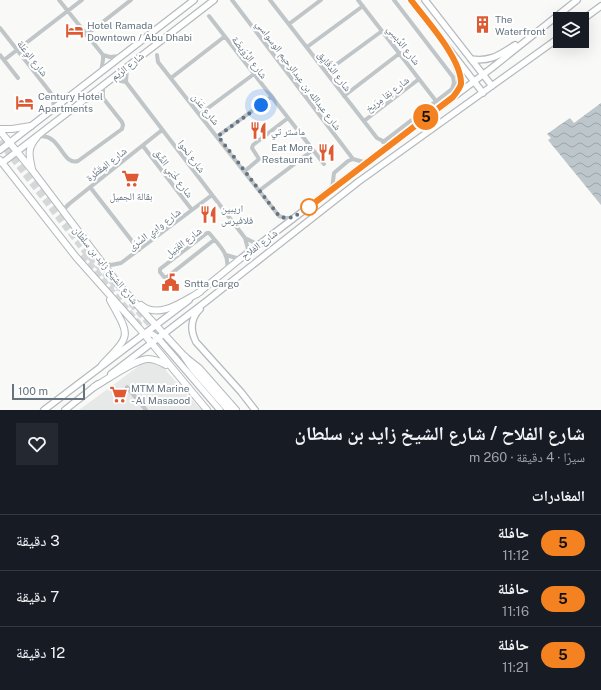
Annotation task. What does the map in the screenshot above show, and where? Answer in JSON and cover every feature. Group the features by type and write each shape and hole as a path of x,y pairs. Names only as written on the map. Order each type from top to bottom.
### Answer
{"highway":[{"path":"185,357 194,370 229,410"}],"main road":[{"name":"شارع الرِّيم","path":"0,150 194,0"},
{"name":"شارع الرِّيم","path":"1,161 17,152 214,0"},
{"path":"411,0 483,93"},
{"path":"426,0 492,86"},
{"path":"472,60 486,60 495,58 532,35 577,0"},
{"path":"589,15 601,6"},
{"name":"شارع الفلاح","path":"44,410 200,292 227,269 532,35"},
{"name":"شارع الفلاح","path":"65,410 358,182 553,42"},
{"path":"452,54 461,83 453,97"},
{"path":"416,116 420,122"},
{"path":"0,130 32,126"},
{"name":"شارع الشيخ زايد بن سلطان","path":"0,130 119,285 185,357 199,368 236,410"},
{"path":"22,133 23,139 29,142"},
{"path":"32,170 29,149 36,137"},
{"name":"شارع الشيخ زايد بن سلطان","path":"1,161 58,235 144,334 207,410"},
{"path":"119,285 145,308 154,311 172,306 200,292"},
{"path":"102,365 124,341 126,334 124,325 105,290"},
{"path":"208,300 193,319 192,329 194,338 255,410"},
{"path":"144,334 152,334 158,338 220,410"},
{"path":"94,387 132,365 144,360 149,359 160,361 172,368"}],"street":[{"path":"59,0 102,55 103,60 101,72"},
{"path":"4,60 82,0"},
{"path":"86,35 131,0"},
{"name":"شارع عبدالله بن عبدالرحيم الوسواسي","path":"232,0 353,159"},
{"name":"شارع الدَّقَايِق","path":"271,0 377,138 383,142"},
{"path":"289,24 321,0"},
{"name":"شارع الدِّبسِي","path":"358,0 436,100"},
{"path":"383,142 454,86 454,80 394,0"},
{"path":"307,47 363,6"},
{"name":"شارع الرُّوَيضَة","path":"209,16 324,164"},
{"name":"شارع الوِعَلة","path":"0,28 53,97"},
{"path":"326,72 382,31"},
{"path":"171,78 224,37"},
{"path":"344,96 400,53"},
{"path":"0,55 18,78"},
{"path":"102,55 110,57 120,56"},
{"name":"شارع عَدَن","path":"157,55 158,62 218,136 279,216 294,218"},
{"path":"110,79 126,82 127,66"},
{"path":"200,114 254,74"},
{"name":"شارع نِقا مِرَيخ","path":"364,121 420,79"},
{"name":"شارع نَحوا","path":"126,82 245,238 249,253"},
{"path":"36,137 43,136 52,138 69,160 76,162 122,129 122,122 103,98 103,85"},
{"path":"54,109 53,97 65,100"},
{"path":"218,136 271,97"},
{"path":"245,171 259,159 252,148 253,145 288,118"},
{"name":"شارع المِقَطَّرة","path":"65,214 65,208 69,204 162,130"},
{"path":"383,142 393,143"},
{"name":"شارع خُبَي الشِّق","path":"143,146 192,210"},
{"path":"260,190 312,150"},
{"path":"332,189 334,173 348,161 353,159 367,163"},
{"path":"90,187 139,250"},
{"name":"شارع وادِي السَّرَى","path":"101,262 116,264 121,263 212,195"},
{"name":"شارع الفَتِيل","path":"214,240 167,277 164,277 160,272 160,269 206,233 209,234 214,240 226,255"},
{"name":"شارع نَحوا","path":"245,238 259,245"},
{"path":"226,255 240,259"},
{"path":"226,255 228,262 227,269"},
{"path":"127,386 143,409"}],"shaded area":[{"path":"143,363 156,363 162,366 201,410 79,410"}],"water":[{"path":"601,103 601,205 548,140 551,138 547,134 570,118 574,123"}],"tunnel":[{"path":"0,141 85,251 119,289"},
{"path":"82,255 140,326"},
{"path":"131,303 190,368"}],"bus line":[{"name":"5","path":"309,207 453,97 460,86 461,83 459,73 452,54 411,0"}],"place":[{"name":"The Waterfront","path":"482,25"},
{"name":"Hotel Ramada Downtown / Abu Dhabi","path":"74,31"},
{"name":"Century Hotel Apartments","path":"25,102"},
{"name":"ماستر تي","path":"258,131"},
{"name":"Eat More Restaurant","path":"326,153"},
{"name":"بقالة الجميل","path":"131,179"},
{"name":"اريبين فلافيرس","path":"208,214"},
{"name":"Sntta Cargo","path":"171,283"},
{"name":"MTM Marine - Al Masaood","path":"118,394"}],"route":[{"path":"261,105 218,136 279,216 294,218 309,207"}]}
